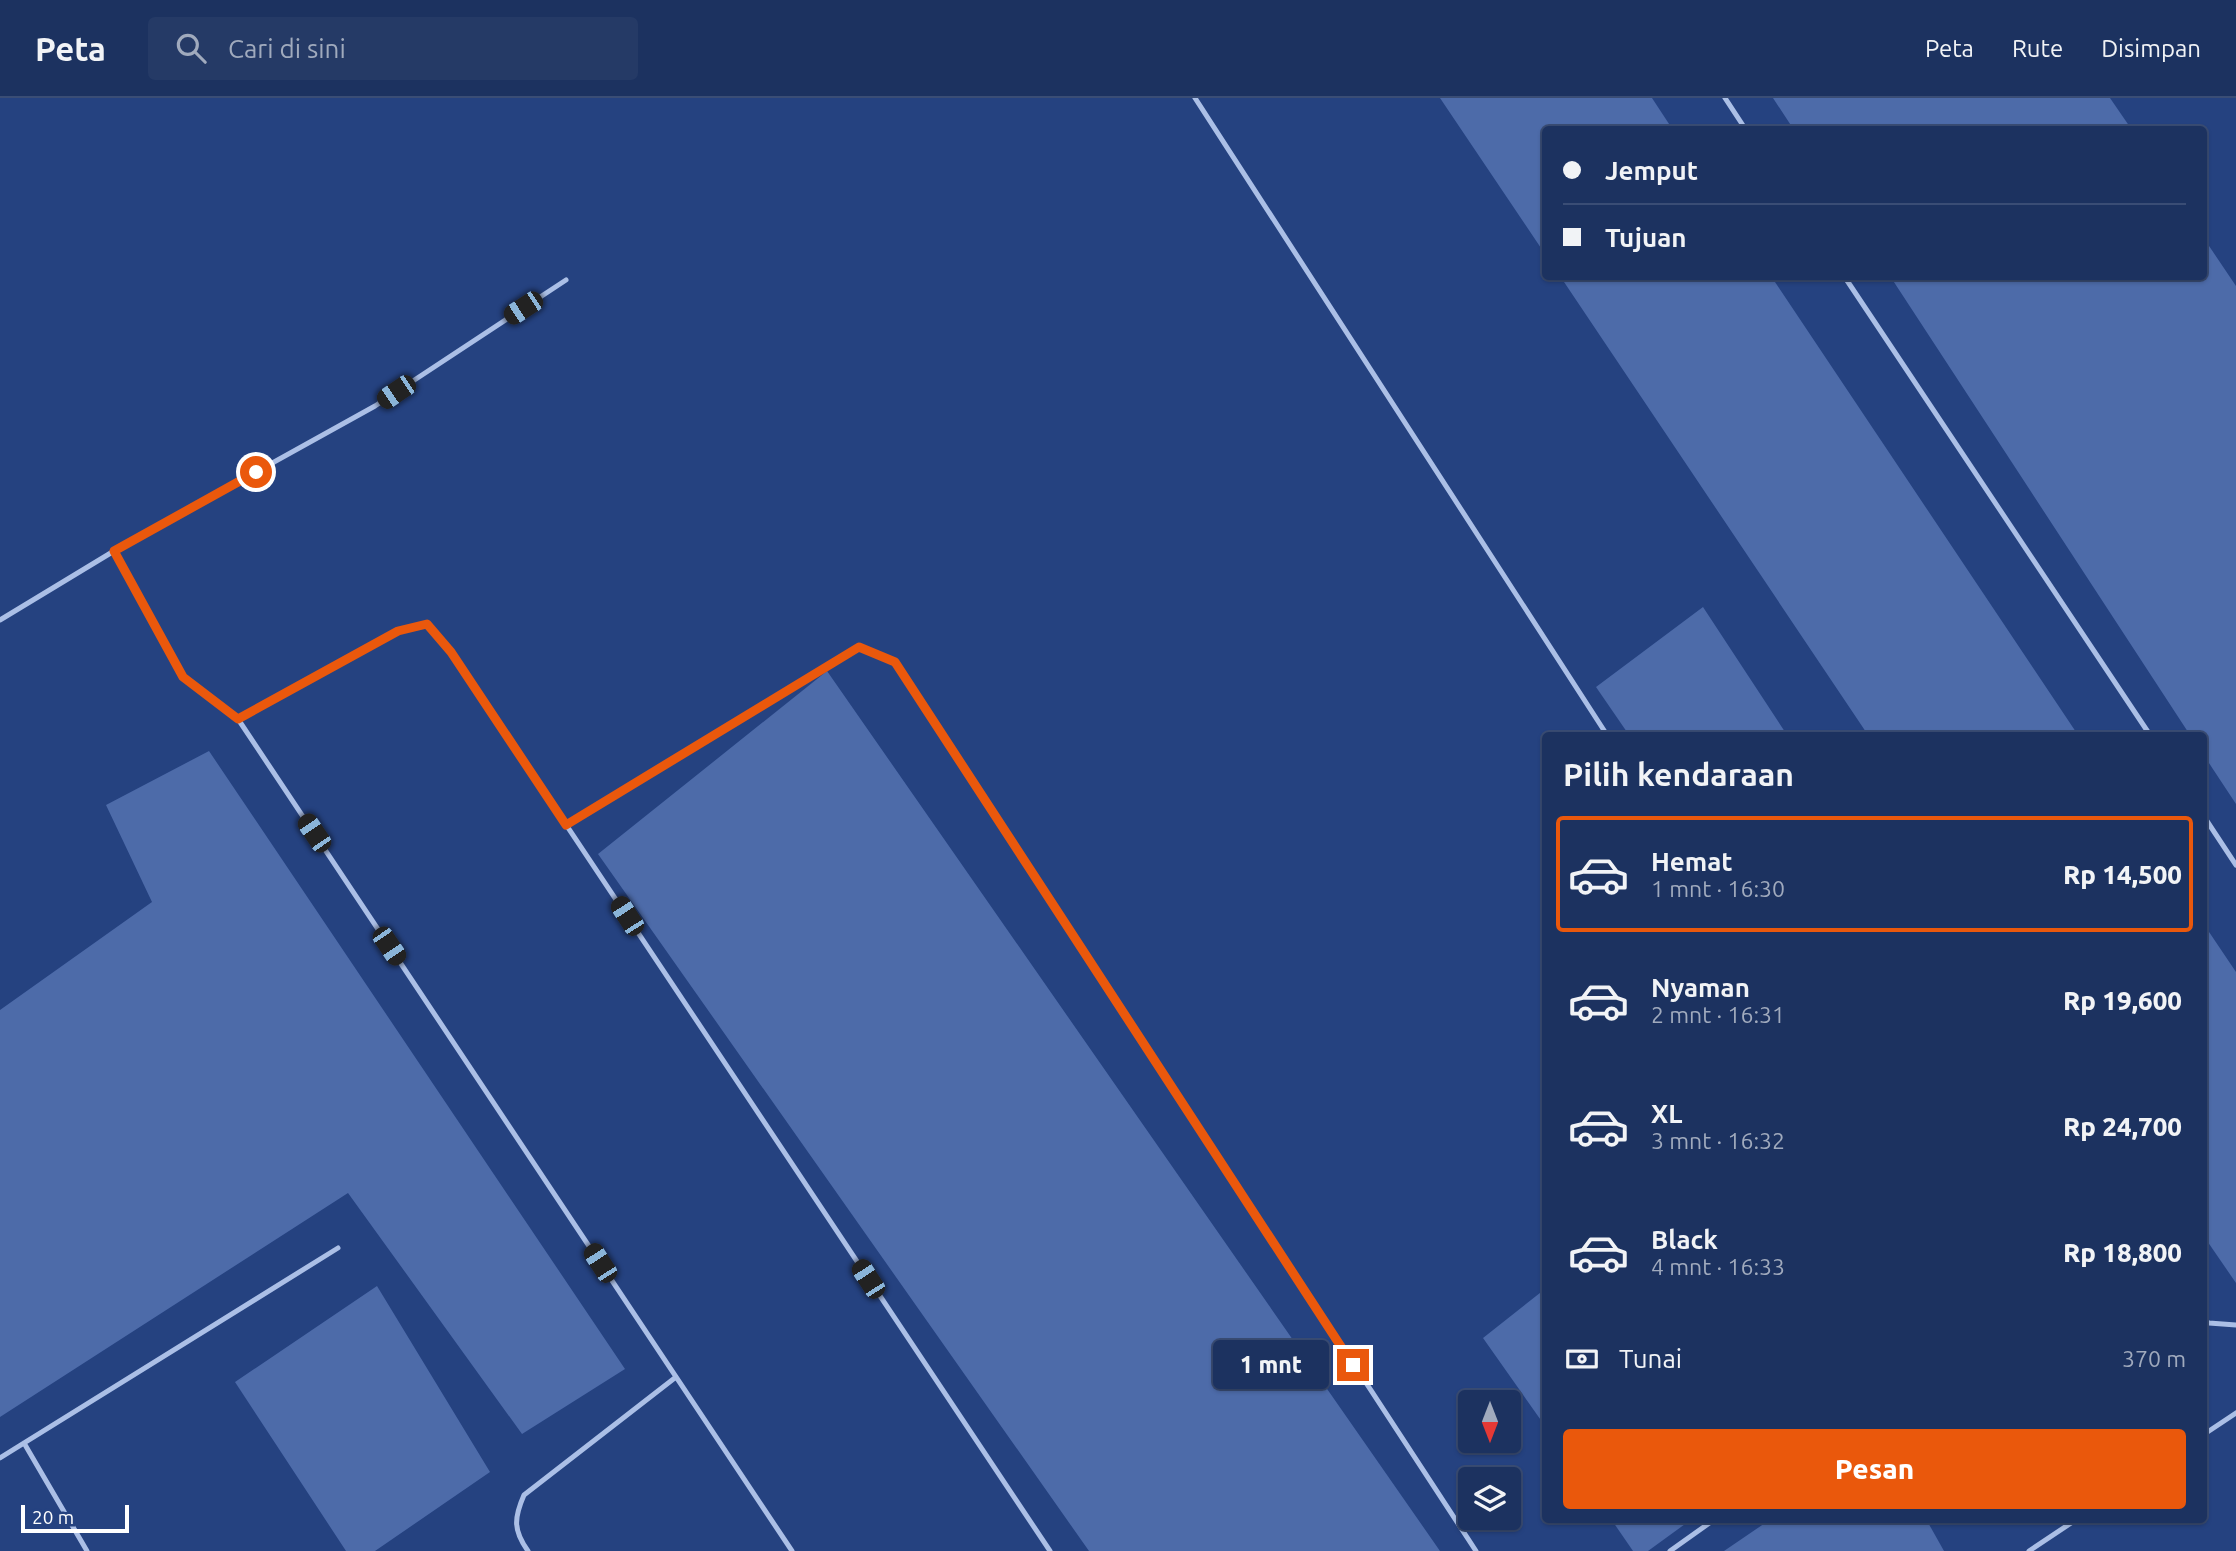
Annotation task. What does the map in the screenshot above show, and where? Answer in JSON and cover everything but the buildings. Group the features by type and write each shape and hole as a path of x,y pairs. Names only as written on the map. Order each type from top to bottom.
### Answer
{"lane":[{"path":"1195,98 1605,732"},
{"path":"1725,98 1743,126"},
{"path":"0,621 114,551 375,407 566,280"},
{"path":"1847,280 2148,732"},
{"path":"114,551 183,677 238,719 792,1551"},
{"path":"238,719 398,631 427,624 451,652 1050,1551"},
{"path":"566,825 859,647 895,662 1475,1551"},
{"path":"2207,822 2236,864"},
{"path":"0,1458 338,1248"},
{"path":"2207,1322 2236,1325"},
{"path":"528,1551 519,1539 515,1516 524,1495 676,1377"},
{"path":"2207,1432 2236,1413"},
{"path":"24,1443 87,1551"},
{"path":"1670,1551 1709,1523"},
{"path":"2029,1551 2071,1523"}],"route":[{"path":"256,472 114,551 183,677 238,719 398,631 427,624 451,652 566,825 859,647 895,662 925,712 1353,1365"}]}
